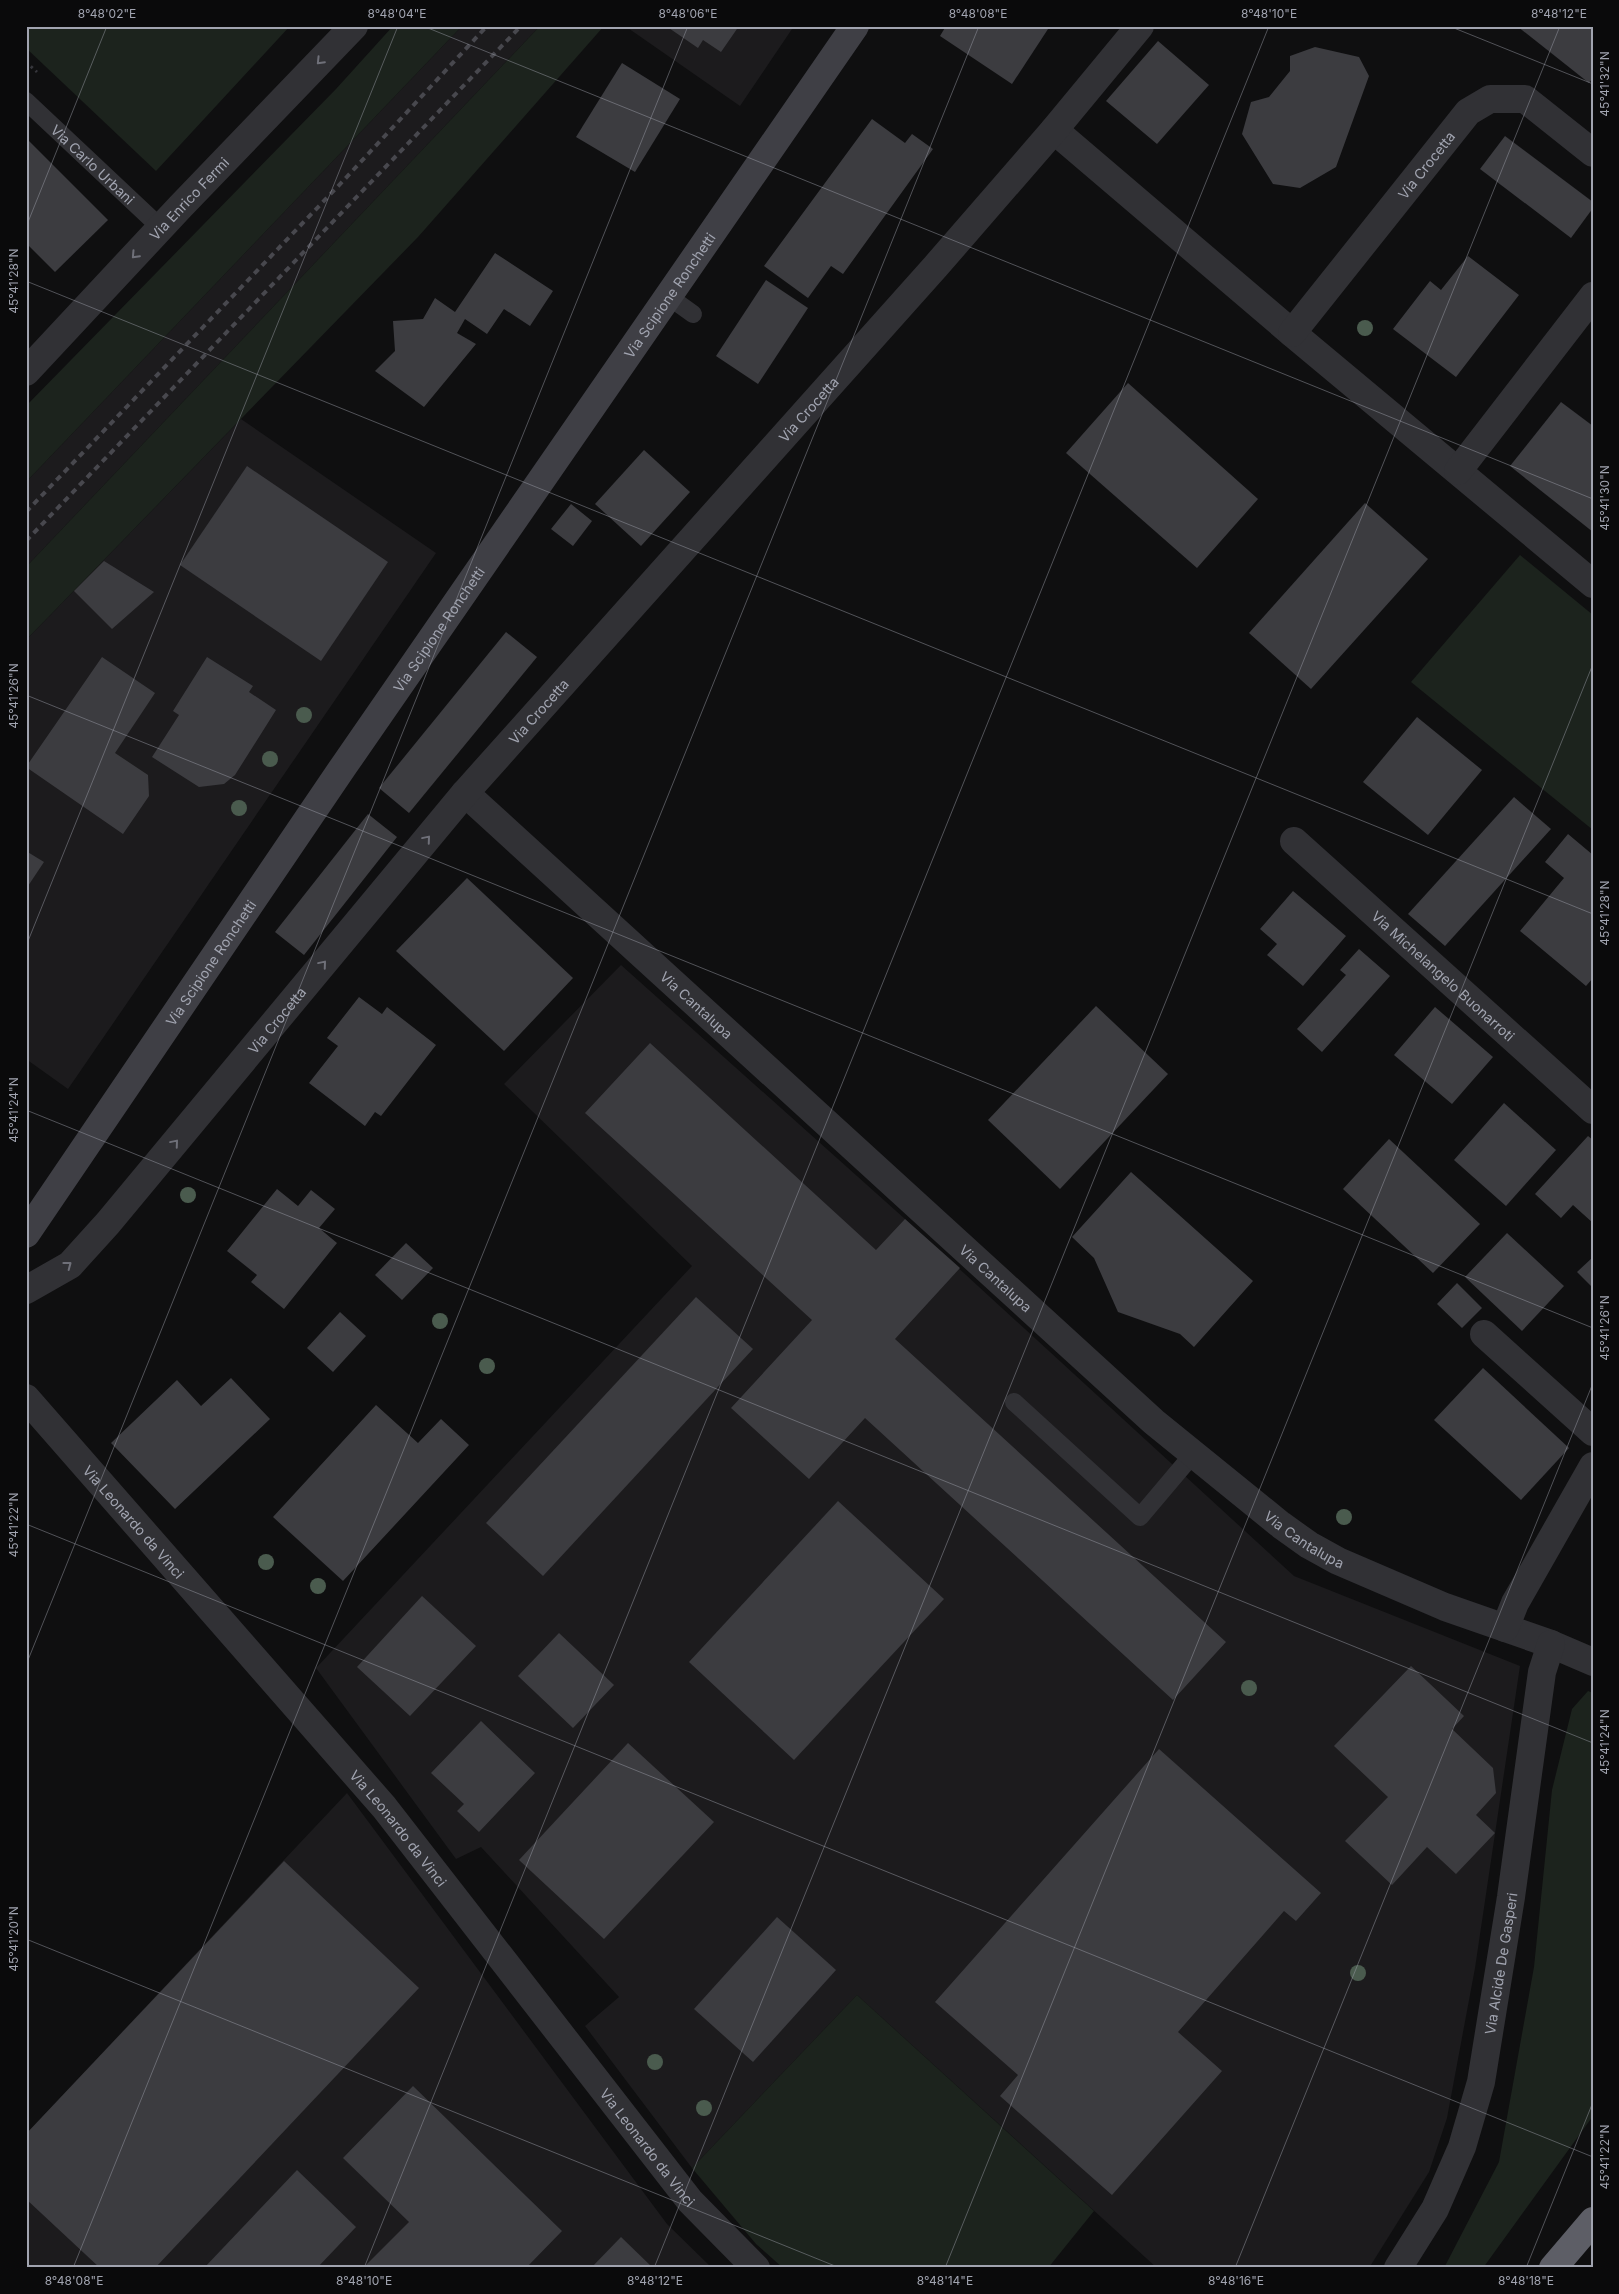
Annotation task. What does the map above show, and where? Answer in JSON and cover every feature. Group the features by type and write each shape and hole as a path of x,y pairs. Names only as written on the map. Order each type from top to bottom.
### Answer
{"highway":[{"path":"1553,2268 1593,2223"},
{"path":"1564,2268 1593,2223"}],"main road":[{"name":"Via Scipione Ronchetti","path":"26,1234 343,767 855,26"}],"street":[{"name":"Via Enrico Fermi","path":"26,372 354,26"},
{"name":"Via Crocetta","path":"26,1290 70,1265 108,1223 464,793 936,266 1054,130 1140,26"},
{"name":"Via Crocetta","path":"1292,333 1468,112 1490,99 1525,99 1593,153"},
{"path":"1054,130 1292,333 1593,584"},
{"path":"1458,471 1593,296"},
{"name":"Via Cantalupa","path":"464,793 1147,1415 1281,1525 1338,1561 1445,1607 1551,1644 1593,1662"},
{"name":"Via Michelangelo Buonarroti","path":"1294,842 1593,1110"},
{"path":"1484,1334 1593,1432"},
{"name":"Via Leonardo da Vinci","path":"26,1398 384,1807 690,2201 756,2268"},
{"path":"1505,1628 1515,1603 1593,1466"},
{"name":"Via Alcide De Gasperi","path":"1398,2268 1435,2209 1462,2147 1480,2082 1511,1897 1542,1672 1551,1644"}],"lane":[{"name":"Via Carlo Urbani","path":"26,101 161,228"},
{"path":"668,296 693,314"},
{"path":"1014,1402 1140,1517 1194,1453"}],"shaded area":[{"path":"26,26 290,26 156,171 26,48"},
{"path":"393,26 462,26 26,482 26,406 336,89"},
{"path":"462,26 540,26 26,567 26,482"},
{"path":"540,26 604,26 418,237 26,640 26,567"},
{"path":"625,26 794,26 740,106"},
{"path":"241,419 436,553 68,1089 26,1059 26,640"},
{"path":"1520,555 1593,615 1593,830 1411,682"},
{"path":"621,965 905,1219 1294,1576 1520,1666 1475,1968 1447,2118 1429,2172 1369,2268 1157,2268 857,1995 692,2168 585,2026 619,1997 481,1847 456,1859 316,1668 692,1266 504,1084"},
{"path":"1588,1691 1593,1693 1593,2116 1483,2268 1444,2268 1499,2162 1534,1967 1552,1790 1572,1709"},
{"path":"347,1793 667,2224 712,2268 31,2268 26,2261 26,2134"},
{"path":"857,1995 1094,2211 1048,2268 783,2268 756,2244 692,2168"}],"building":[{"path":"666,26 739,26 721,52 703,40 698,48"},
{"path":"946,26 1050,26 1012,84 940,36"},
{"path":"1517,26 1593,26 1593,78 1589,83"},
{"path":"1158,41 1209,85 1157,144 1106,101"},
{"path":"1315,47 1359,57 1369,76 1336,167 1300,188 1273,184 1242,134 1251,102 1269,97 1290,71 1290,56"},
{"path":"622,63 680,99 635,172 576,137"},
{"path":"872,119 905,143 912,134 933,149 843,274 831,266 808,298 764,266"},
{"path":"1505,136 1593,202 1593,208 1571,238 1480,169"},
{"path":"26,138 108,220 55,272 26,243"},
{"path":"495,253 553,291 530,326 504,309 487,334 465,319 457,333 476,344 424,407 375,371 395,351 393,321 423,319 435,298 455,312"},
{"path":"1468,256 1519,295 1456,377 1393,329 1430,281 1441,290"},
{"path":"766,280 808,308 758,384 716,356"},
{"path":"1128,383 1258,499 1197,568 1066,453"},
{"path":"1561,402 1593,426 1593,532 1510,466"},
{"path":"644,450 690,492 641,546 595,504"},
{"path":"247,466 388,562 321,661 180,565"},
{"path":"1365,503 1428,559 1311,689 1249,633"},
{"path":"571,504 592,521 573,546 551,529"},
{"path":"104,561 154,592 112,629 74,591"},
{"path":"506,632 537,657 409,813 379,788"},
{"path":"102,657 155,693 115,753 148,775 149,796 123,834 26,767"},
{"path":"207,657 253,686 249,692 276,710 235,775 224,784 199,787 152,757 179,715 173,711"},
{"path":"1417,717 1482,770 1428,835 1363,782"},
{"path":"1514,797 1551,829 1445,946 1408,914"},
{"path":"368,814 397,837 304,955 275,932"},
{"path":"1568,834 1593,855 1593,978 1586,986 1520,931 1564,878 1545,862"},
{"path":"26,851 44,862 26,889"},
{"path":"467,878 573,978 504,1051 396,951"},
{"path":"1293,891 1346,936 1303,986 1267,955 1277,944 1260,929"},
{"path":"1359,949 1390,976 1322,1052 1297,1029 1346,975 1340,970"},
{"path":"359,997 382,1014 387,1007 436,1045 381,1116 375,1112 365,1126 309,1083 338,1046 327,1038"},
{"path":"1096,1006 1168,1074 1060,1189 988,1120"},
{"path":"1435,1007 1493,1057 1452,1104 1394,1055"},
{"path":"650,1043 876,1250 905,1219 960,1268 895,1339 1226,1642 1173,1700 865,1418 809,1479 731,1408 812,1320 585,1113"},
{"path":"1504,1103 1556,1150 1506,1206 1454,1160"},
{"path":"1588,1136 1593,1140 1593,1223 1573,1205 1561,1218 1535,1194"},
{"path":"1389,1139 1480,1224 1433,1273 1343,1189"},
{"path":"1131,1172 1253,1281 1194,1347 1180,1334 1118,1312 1094,1258 1072,1237"},
{"path":"277,1189 298,1206 311,1190 335,1209 319,1228 337,1243 284,1309 251,1282 257,1275 227,1251"},
{"path":"1507,1233 1564,1286 1522,1331 1465,1277"},
{"path":"406,1243 433,1268 402,1300 375,1275"},
{"path":"1593,1257 1593,1288 1577,1272"},
{"path":"1457,1283 1482,1308 1462,1328 1437,1304"},
{"path":"696,1297 753,1349 543,1576 486,1523"},
{"path":"340,1312 366,1336 333,1372 307,1348"},
{"path":"1483,1368 1569,1448 1521,1500 1434,1420"},
{"path":"231,1378 270,1419 175,1509 111,1443 177,1380 201,1406"},
{"path":"376,1405 418,1443 441,1419 469,1445 343,1581 273,1517"},
{"path":"838,1501 944,1599 794,1760 689,1662"},
{"path":"422,1596 476,1646 410,1716 357,1667"},
{"path":"559,1633 614,1685 573,1728 518,1676"},
{"path":"1411,1666 1464,1716 1452,1729 1493,1768 1496,1793 1476,1815 1495,1833 1456,1874 1427,1847 1392,1885 1345,1841 1388,1797 1334,1746"},
{"path":"481,1721 535,1773 479,1832 457,1811 464,1804 431,1773"},
{"path":"628,1743 714,1822 604,1939 519,1860"},
{"path":"1159,1749 1321,1893 1296,1921 1284,1911 1178,2032 1222,2071 1112,2195 1000,2096 1018,2075 935,2002"},
{"path":"284,1861 419,1988 155,2268 100,2268 26,2199 26,2134"},
{"path":"777,1917 836,1970 753,2062 694,2009"},
{"path":"413,2086 562,2231 526,2268 363,2268 409,2222 343,2158"},
{"path":"297,2170 356,2227 317,2268 204,2268"},
{"path":"621,2237 653,2268 591,2268"}],"railway":[{"path":"26,512 343,181 487,26"},
{"path":"26,541 521,26"}]}
